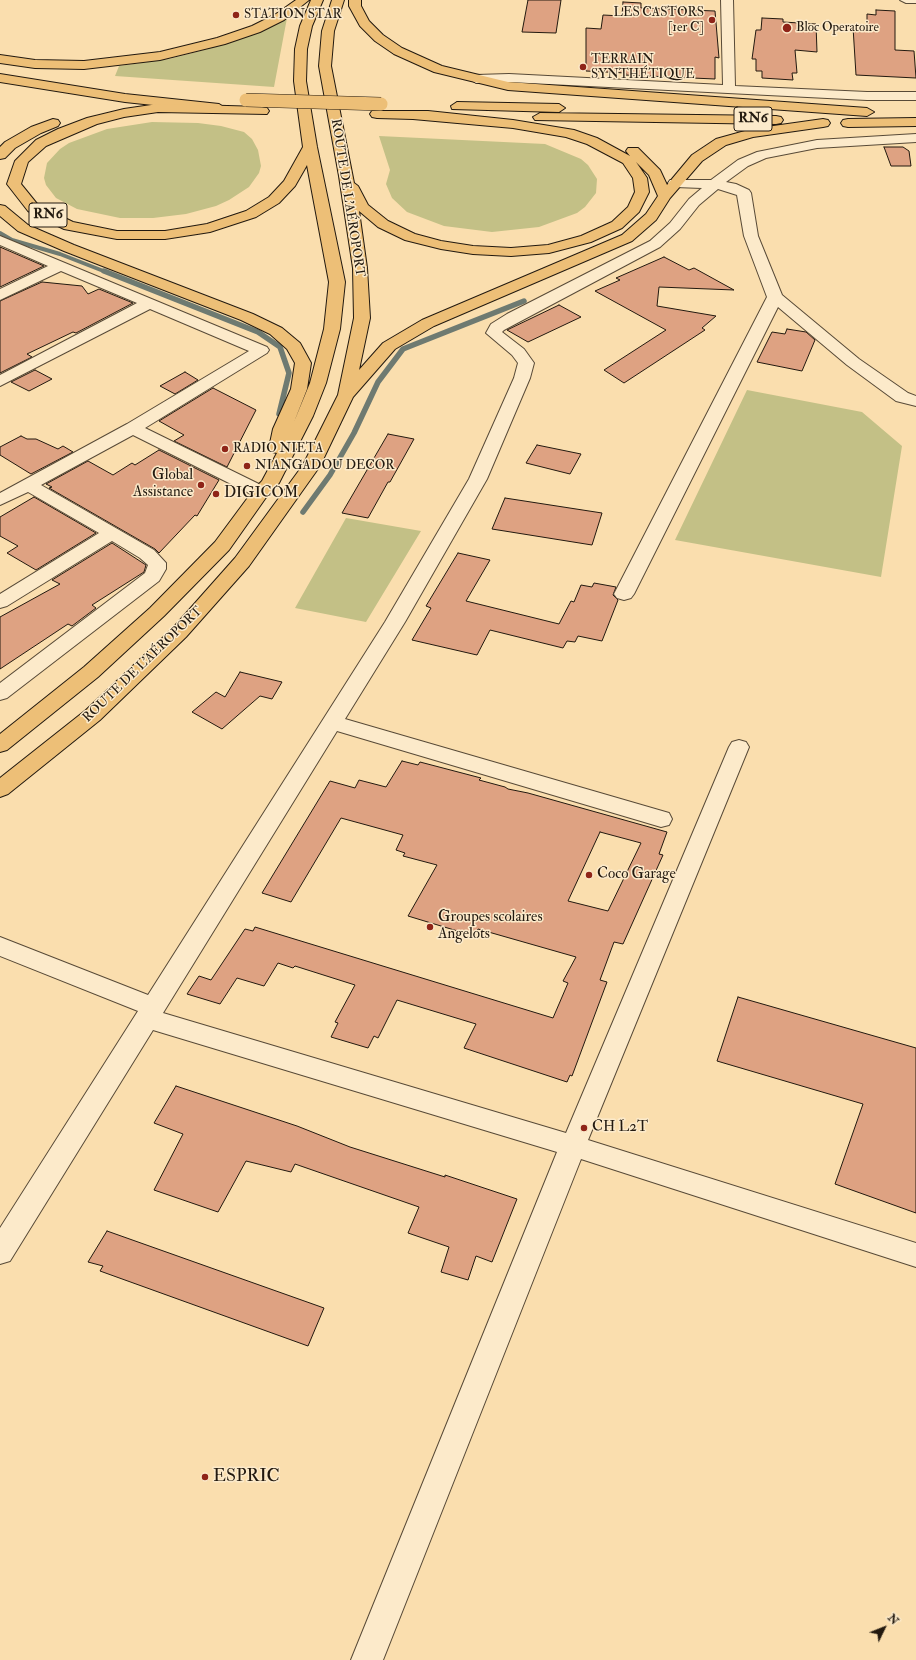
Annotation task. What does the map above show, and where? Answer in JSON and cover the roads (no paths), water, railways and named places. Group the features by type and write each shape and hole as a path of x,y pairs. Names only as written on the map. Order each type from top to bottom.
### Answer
{"main road":[{"path":"0,59 35,64 84,64 124,61 160,56 221,41 256,29 280,17 303,0"},
{"name":"ROUTE DE L'AÉROPORT","path":"0,746 91,672 156,612 222,546 266,488 306,416 318,383 332,329 337,282 310,147 300,81 301,49 306,26 317,0"},
{"name":"ROUTE DE L'AÉROPORT","path":"0,789 93,715 179,633 242,562 312,466 346,395 362,318 360,268 346,176 325,66 328,31 338,0"},
{"name":"RN6","path":"355,0 355,6 364,23 378,38 398,51 438,68 476,79 508,86 551,90 867,112"},
{"path":"0,68 242,105"},
{"path":"0,78 125,98 242,105 379,109 562,108 910,112"},
{"path":"0,155 10,145 36,130 105,103 145,95 173,94"},
{"name":"RN6","path":"310,147 290,183 274,200 251,214 210,228 165,234 117,235 69,226 33,208 14,184 22,162 41,143 63,132 92,121 124,113 158,108 242,105 262,111 379,109"},
{"path":"562,108 590,118 634,152 655,173 665,196"},
{"path":"346,176 362,207 383,224 410,237 442,245 473,250 512,252 549,249 579,241 617,225 634,209 642,192 640,178 628,160 592,141 569,133 513,124 414,115 379,109"},
{"name":"RN6","path":"414,115 769,119 823,123 916,122"},
{"path":"346,395 389,346 428,323 626,238 651,217 675,183 697,158 722,142 752,133 823,123"},
{"path":"0,209 24,228 62,245 247,317 276,331 294,346 303,363 299,389 282,429 266,488"}],"street":[{"path":"727,0 729,88"},
{"path":"906,0 916,0"},
{"path":"476,79 509,78 867,96 916,96"},
{"path":"0,1252 395,622 478,479 522,378 526,363 518,352 494,333 497,327 513,316 655,244 675,226 694,202 743,163 762,155 817,144 916,138"},
{"path":"675,183 715,184 731,187 744,193 752,236 775,297 853,362 902,397 916,401"},
{"path":"0,240 148,304 261,350 133,428 27,484 0,500"},
{"path":"0,295 59,266"},
{"path":"624,594 775,297"},
{"path":"0,381 148,304"},
{"path":"133,428 266,488"},
{"path":"0,693 152,578 158,569 157,563 147,554 27,484"},
{"path":"0,602 112,533"},
{"path":"332,722 661,819"},
{"path":"367,1660 573,1146 739,747"},
{"path":"0,946 150,1013 916,1255"}],"waterway":[{"path":"0,233 12,240 60,254 106,272"},
{"path":"104,271 258,332 280,347 289,373 279,414"},
{"path":"303,512 330,475 354,433 378,382 403,349 524,301"}],"place":[{"name":"STATION STAR","path":"236,15"},
{"name":"LES CASTORS [1er C]","path":"712,20"},
{"name":"Bloc Operatoire","path":"787,28"},
{"name":"TERRAIN SYNTHÉTIQUE","path":"583,67"},
{"name":"RADIO NIETA","path":"225,449"},
{"name":"NIANGADOU DECOR","path":"247,466"},
{"name":"Global Assistance","path":"201,485"},
{"name":"DIGICOM","path":"216,494"},
{"name":"Coco Garage","path":"589,875"},
{"name":"Groupes scolaires Angelots","path":"430,927"},
{"name":"CH L2T","path":"584,1128"},
{"name":"ESPRIC","path":"205,1477"}]}
